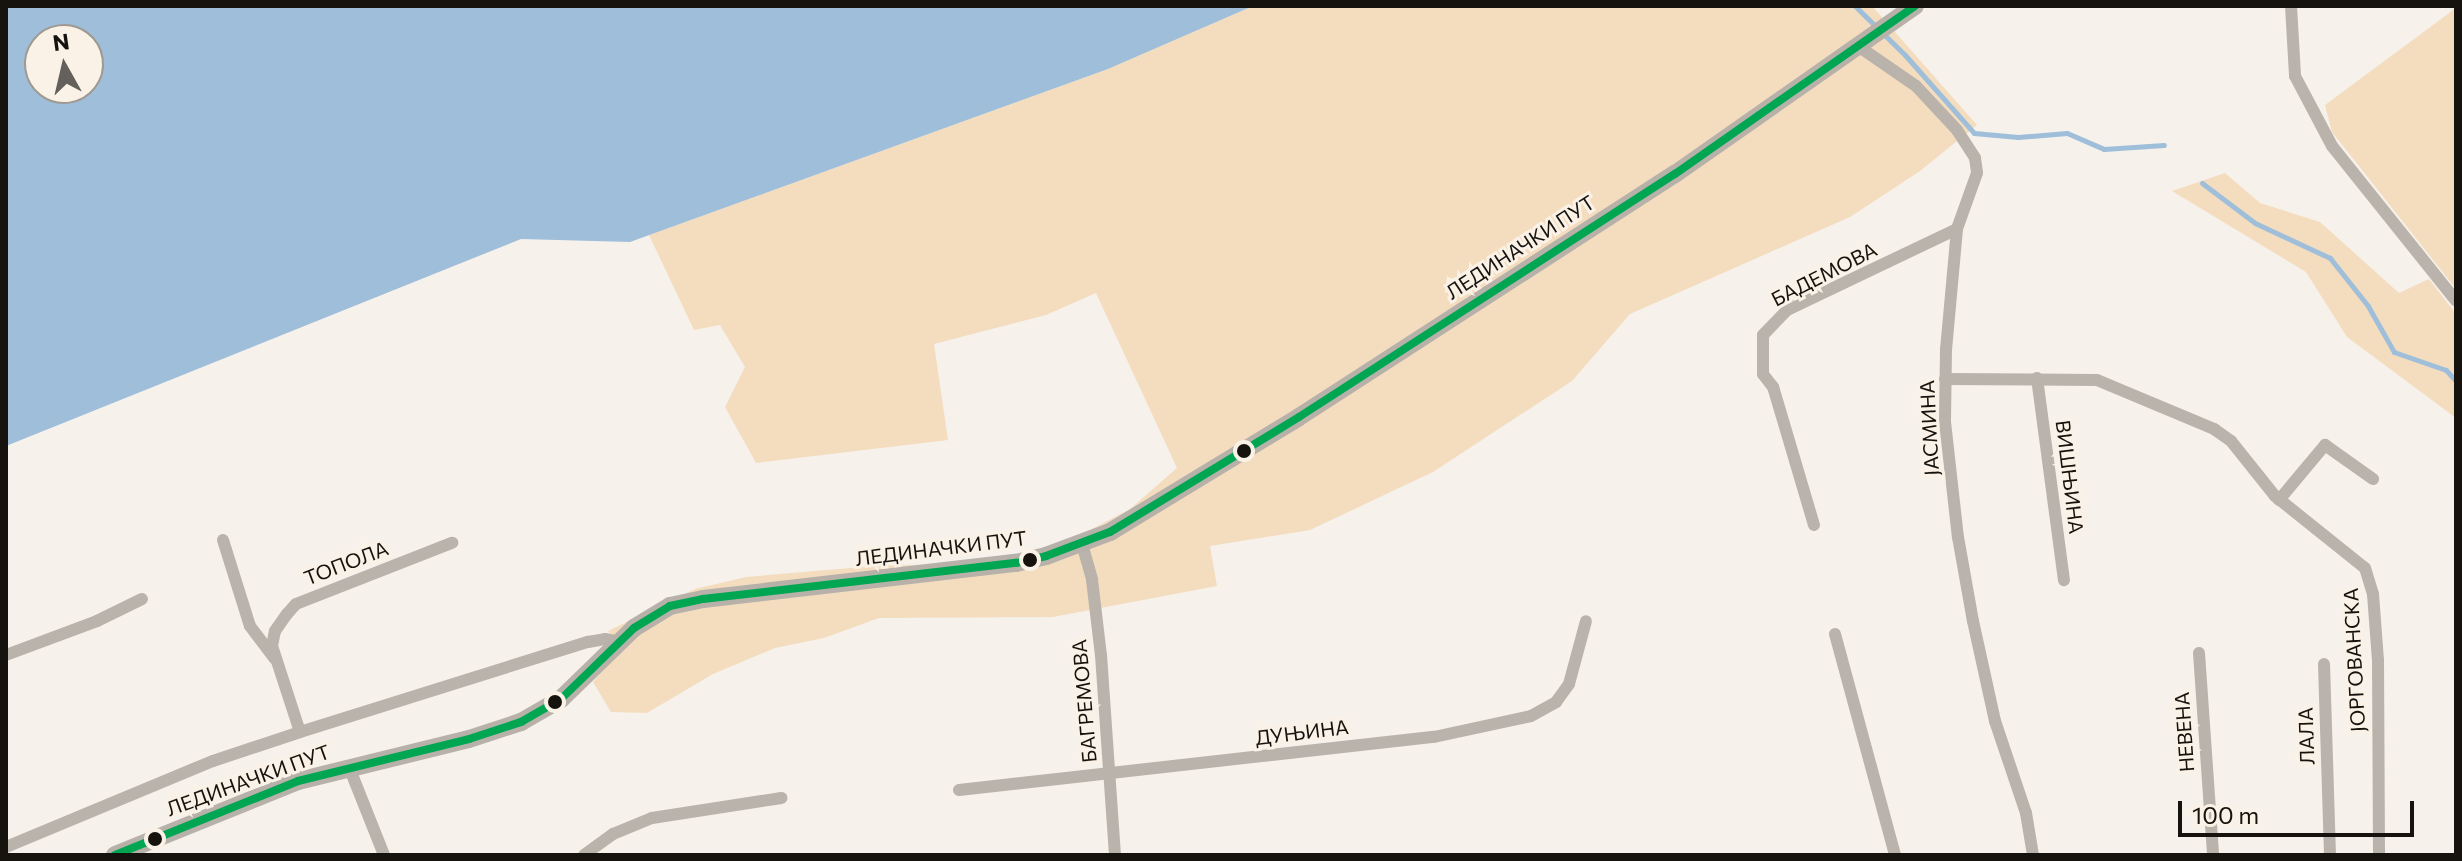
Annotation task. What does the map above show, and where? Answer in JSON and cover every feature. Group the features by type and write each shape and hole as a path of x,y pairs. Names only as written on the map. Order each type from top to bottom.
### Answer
{"main road":[{"name":"ЛЕДИНАЧКИ ПУТ","path":"115,855 241,802 349,767 469,739 521,722 561,699 644,620 686,602 989,567 1046,556 1082,544 1140,517 1675,174 1915,6"}],"street":[{"path":"2291,6 2295,76 2332,146 2456,301"},
{"name":"ЈАСМИНА","path":"1864,42 1916,86 1971,149 1977,173 1957,229 1945,379 1947,448 1965,579 1995,721 2026,813 2033,855"},
{"name":"БАДЕМОВА","path":"1814,525 1773,387 1763,374 1763,335 1787,310 1957,229"},
{"name":"ВИШЊИНА","path":"2037,378 2064,580"},
{"name":"ЈОРГОВАНСКА","path":"1945,379 2097,380 2214,429 2231,441 2279,500 2331,544 2354,558 2371,578 2378,661 2379,855"},
{"path":"2279,500 2325,445 2373,479"},
{"path":"223,540 250,626 275,659"},
{"name":"ТОПОЛА","path":"300,732 272,646 275,631 296,604 452,543"},
{"name":"БАГРЕМОВА","path":"1082,544 1092,580 1115,855"},
{"path":"6,655 97,621 142,599"},
{"name":"ДУЊИНА","path":"959,790 1434,737 1531,716 1556,702 1569,684 1586,621"},
{"path":"1835,634 1895,855"},
{"path":"6,847 213,761 300,732 588,642 605,639 621,642"},
{"name":"НЕВЕНА","path":"2199,653 2213,855"},
{"name":"ЛАЛА","path":"2324,664 2330,855"},
{"path":"349,767 384,855"},
{"path":"584,855 613,834 652,818 781,798"}],"shaded area":[{"path":"1253,6 1872,6 1977,125 1920,171 1850,217 1630,314 1572,381 1433,472 1310,530 1210,546 1217,586 1053,617 879,618 824,638 775,648 713,674 647,713 611,712 593,682 621,648 608,631 695,589 746,577 873,566 982,563 1054,549 1130,509 1177,468 1096,293 1046,315 934,344 948,440 756,463 725,407 745,367 720,325 694,330 649,235 1108,69"},
{"path":"2456,8 2456,289 2332,132 2325,105"},
{"path":"2225,173 2260,203 2320,222 2399,293 2429,279 2456,314 2456,418 2347,337 2306,272 2172,191"}],"water":[{"path":"6,6 1253,6 1108,69 630,242 521,239 6,446"}],"waterway":[{"path":"1855,6 1905,55 1974,133 2018,137 2067,133 2104,149 2164,145"},
{"path":"2202,183 2255,223 2330,258 2368,306 2394,352 2446,370 2456,381"}],"transit line":[{"path":"115,855 298,781 469,739 521,722 561,699 634,628 670,606 703,599 1016,563 1046,556 1110,532 1299,417 1675,174 1915,6"}]}
